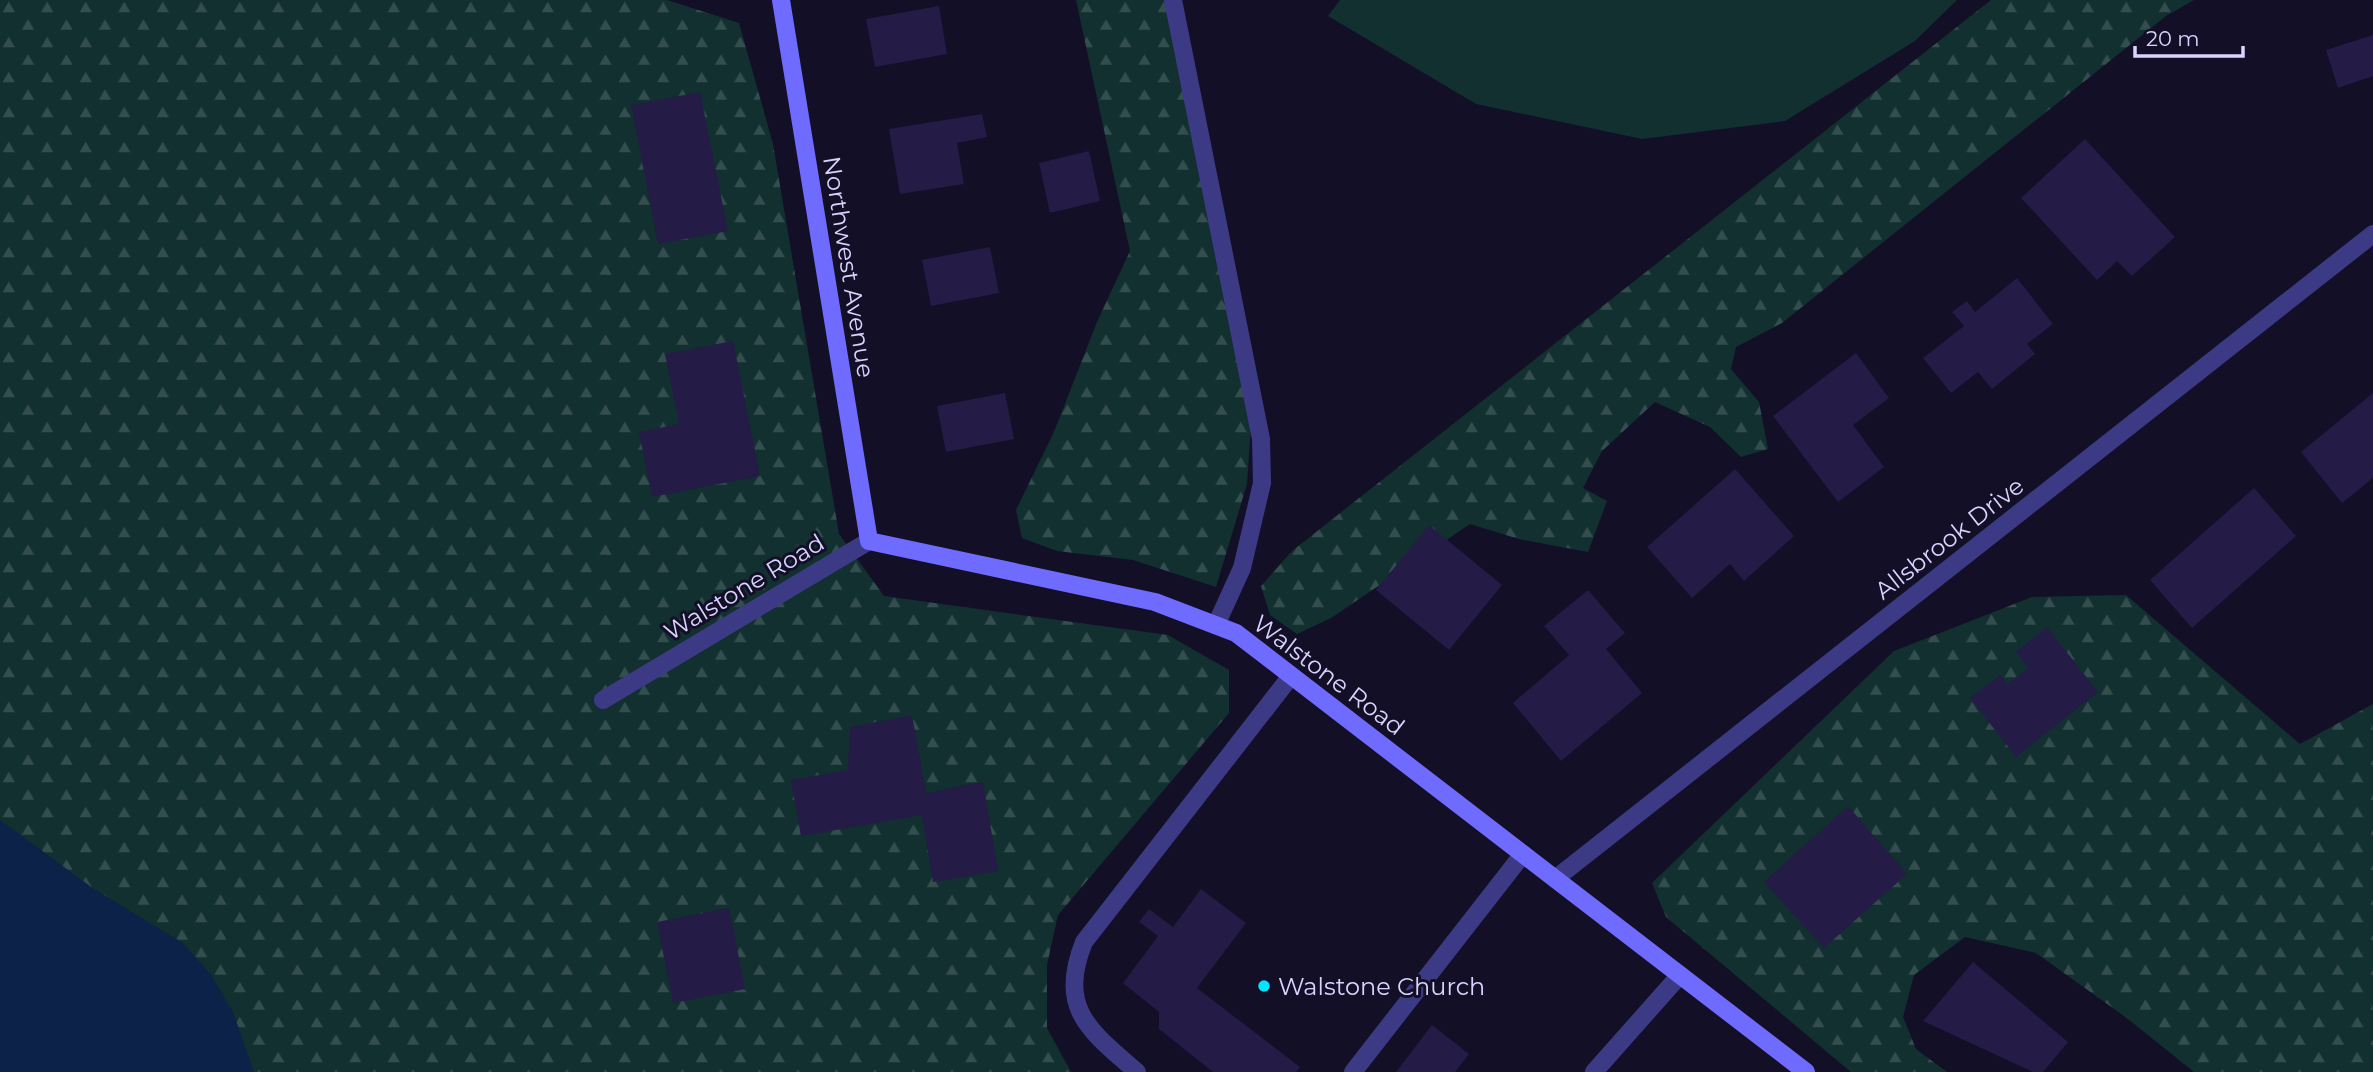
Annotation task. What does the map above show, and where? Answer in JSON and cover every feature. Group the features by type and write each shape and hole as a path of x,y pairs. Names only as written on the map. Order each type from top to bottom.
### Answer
{"street":[{"name":"Northwest Avenue","path":"781,0 869,541"},
{"path":"1173,0 1261,439 1262,483 1242,568 1216,625"},
{"name":"Allsbrook Drive","path":"1555,879 2373,234"},
{"name":"Walstone Road","path":"603,700 869,541 1155,602 1236,633 1807,1072"},
{"path":"1137,1072 1087,1028 1080,1013 1074,986 1075,963 1084,942 1292,676"},
{"path":"1353,1072 1523,854"},
{"path":"1594,1072 1680,975"}],"green space":[{"path":"0,0 667,0 739,23 773,144 839,534 884,596 1168,635 1229,670 1229,713 1058,915 1047,965 1047,1028 1071,1072 0,1072"},
{"path":"1076,0 1165,0 1252,410 1247,484 1216,587 1133,560 1057,551 1022,538 1016,510 1054,432 1097,322 1130,251"},
{"path":"1340,0 1957,0 1915,41 1785,121 1642,139 1476,104 1328,16"},
{"path":"1991,0 2194,0 2166,16 1782,323 1736,347 1731,369 1759,402 1768,449 1741,457 1710,427 1655,402 1602,451 1583,488 1607,501 1588,552 1519,539 1470,524 1331,618 1297,634 1270,615 1261,586 1292,551"},
{"path":"2126,595 2300,744 2373,704 2373,1072 2194,1072 2128,1019 2036,953 1965,937 1914,975 1903,1017 1916,1049 1947,1072 1851,1072 1666,917 1652,883 1894,651 2032,597"}],"water":[{"path":"0,820 94,889 183,943 211,975 233,1012 254,1072 0,1072"}],"building":[{"path":"939,6 947,54 875,67 866,19"},
{"path":"2373,35 2373,76 2338,88 2326,50"},
{"path":"700,92 728,231 658,244 631,105"},
{"path":"982,114 987,137 957,143 964,184 900,194 889,129"},
{"path":"2085,139 2175,237 2132,276 2117,261 2097,280 2021,198"},
{"path":"1089,151 1100,201 1050,213 1039,163"},
{"path":"990,247 999,293 931,306 922,260"},
{"path":"2017,278 2053,324 2027,344 2035,354 1992,389 1978,372 1951,393 1923,358 1964,326 1952,312 1967,301 1975,312"},
{"path":"733,341 760,476 652,497 639,432 679,424 665,354"},
{"path":"1856,353 1889,398 1853,425 1884,467 1838,502 1773,416"},
{"path":"1005,393 1014,439 946,452 937,406"},
{"path":"2373,393 2373,478 2342,503 2301,452"},
{"path":"1735,469 1794,536 1744,581 1730,564 1692,598 1647,547"},
{"path":"2254,488 2296,536 2192,628 2150,580"},
{"path":"1429,525 1502,585 1449,650 1376,590"},
{"path":"1588,590 1625,633 1606,649 1642,693 1561,761 1513,703 1569,655 1544,626"},
{"path":"2047,627 2098,692 2016,757 1970,698 2000,675 2008,684 2028,668 2016,652"},
{"path":"912,715 926,793 983,782 998,871 933,882 922,815 801,836 791,780 848,770 850,727"},
{"path":"1848,806 1907,874 1824,948 1764,882"},
{"path":"1201,889 1246,923 1197,988 1300,1067 1296,1072 1213,1072 1159,1029 1159,1012 1123,983 1158,936 1139,922 1149,909 1173,927"},
{"path":"729,908 745,989 673,1003 657,922"},
{"path":"1973,962 2068,1042 2043,1072 2033,1072 1923,1021"},
{"path":"1432,1025 1469,1054 1455,1072 1396,1072"}],"place":[{"name":"Walstone Church","path":"1264,986"}]}
